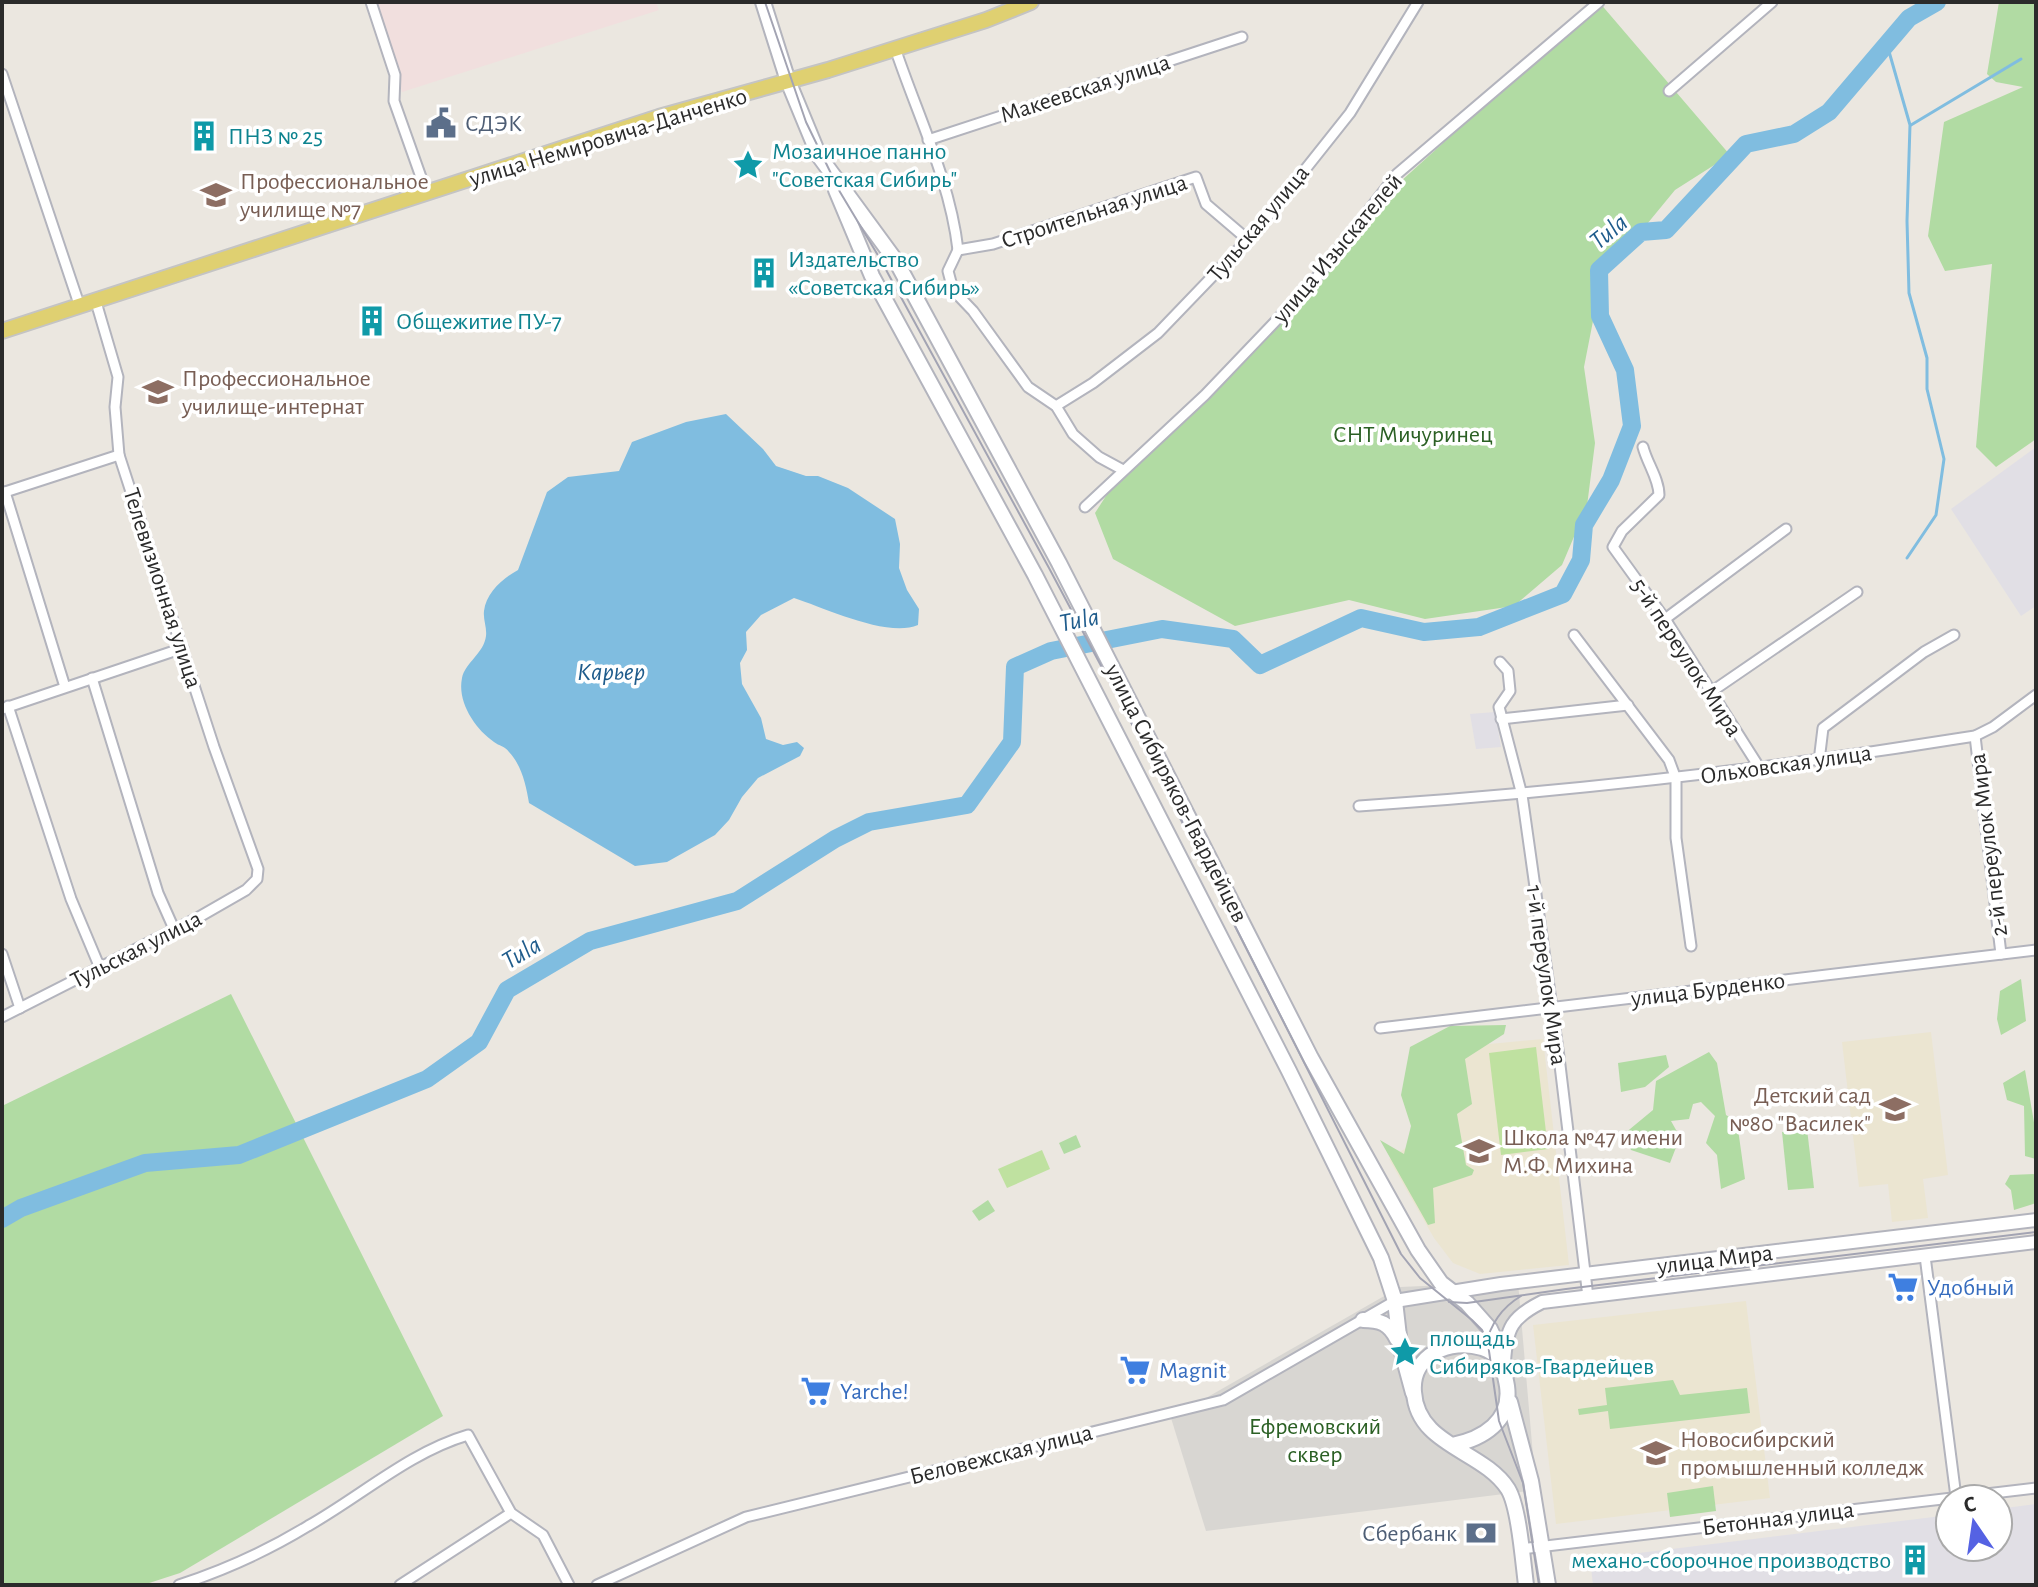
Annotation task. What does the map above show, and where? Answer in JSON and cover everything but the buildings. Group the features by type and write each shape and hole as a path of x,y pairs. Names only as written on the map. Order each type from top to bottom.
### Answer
{"main road":[{"name":"улица Сибиряков-Гвардейцев","path":"763,2 804,123 872,276 1035,575 1381,1258 1395,1301 1400,1345 1413,1393"},
{"name":"улица Немировича-Данченко","path":"2,331 659,117 986,20 1031,2"},
{"name":"улица Сибиряков-Гвардейцев","path":"827,169 896,261 1059,563 1311,1058 1424,1260 1441,1283 1478,1313 1494,1335 1504,1369"},
{"path":"1363,1320 1381,1320 1392,1329 1400,1345"},
{"path":"1526,1585 1508,1489 1490,1470 1441,1440 1428,1428 1419,1413 1413,1393 1415,1375 1428,1356 1448,1345 1467,1343 1490,1351 1504,1369 1508,1396 1531,1481 1548,1585"},
{"path":"1452,1445 1471,1441 1494,1427 1505,1412 1508,1396"}],"street":[{"path":"371,2 395,75 394,101 427,194"},
{"name":"Тульская улица","path":"1056,406 1093,383 1158,333 1247,239 1350,113 1418,2"},
{"name":"улица Изыскателей","path":"1085,507 1205,395 1313,282 1397,174 1599,2"},
{"path":"1669,91 1772,2"},
{"name":"Макеевская улица","path":"928,140 1242,37"},
{"path":"895,48 955,228 958,250 948,271 953,290 973,311 1028,387 1056,406 1073,434 1099,457 1123,470"},
{"path":"2,74 80,307"},
{"name":"Строительная улица","path":"958,250 993,244 1196,177 1206,204 1247,239"},
{"name":"Телевизионная улица","path":"96,302 118,377 115,407 119,455 214,747 258,869"},
{"name":"5-й переулок Мира","path":"1643,447 1659,495 1622,531 1613,547 1665,619 1759,767"},
{"path":"65,687 4,493 119,455"},
{"path":"1665,619 1786,529"},
{"path":"1711,692 1857,592"},
{"path":"1574,635 1669,760 1676,779 1676,838 1691,946"},
{"path":"1819,761 1823,728 1924,652 1954,635"},
{"path":"100,968 71,899 5,708 183,648"},
{"name":"1-й переулок Мира","path":"1500,662 1508,671 1510,691 1499,707 1522,795 1588,1297"},
{"path":"92,678 158,893 174,929"},
{"name":"Ольховская улица","path":"1359,806 1522,795 1676,779 1819,761 1975,736 1993,727 2036,695"},
{"path":"1501,719 1628,705"},
{"name":"2-й переулок Мира","path":"1975,736 2001,954"},
{"name":"Тульская улица","path":"2,1017 246,890 257,879 258,869"},
{"name":"улица Бурденко","path":"1380,1028 2036,950"},
{"path":"2,954 20,1008"},
{"name":"улица Мира","path":"1395,1301 1585,1274 2036,1220"},
{"name":"улица Мира","path":"1588,1297 2036,1242"},
{"path":"1925,1256 1954,1483"},
{"path":"1504,1369 1505,1341 1512,1322 1542,1302 1588,1297"},
{"name":"Беловежская улица","path":"597,1585 746,1517 1223,1400 1395,1301"},
{"path":"179,1585 251,1558 440,1443 468,1435 511,1513 543,1535 569,1585"},
{"name":"Бетонная улица","path":"2014,1490 2036,1488"},
{"name":"Бетонная улица","path":"1521,1549 1934,1500"},
{"path":"400,1585 511,1513"}],"shaded area":[{"path":"373,2 656,2 659,10 402,92"},
{"path":"2036,447 2036,606 2021,616 1951,509"},
{"path":"1495,712 1501,747 1476,749 1470,714"},
{"name":"Детский сад №80 \"Василек\"","path":"1931,1032 1948,1175 1923,1179 1928,1218 1892,1222 1888,1184 1859,1187 1842,1042"},
{"name":"Школа №47 имени М.Ф. Михина","path":"1543,1039 1569,1265 1480,1274 1453,1263 1434,1238 1389,1159 1415,1142 1458,1047"},
{"name":"площадь Сибиряков-Гвардейцев","path":"1518,1282 1536,1490 1206,1531 1171,1418 1400,1287"},
{"name":"Новосибирский промышленный колледж","path":"1746,1301 1770,1498 1556,1524 1533,1325"},
{"path":"2036,1504 2036,1585 1593,1585 1590,1559 1934,1517 1934,1563 2014,1563 2014,1507"}],"green space":[{"name":"СНТ Мичуринец","path":"1599,2 1730,155 1675,190 1601,280 1584,367 1595,443 1587,506 1562,565 1514,606 1425,619 1349,600 1235,626 1113,559 1095,513 1124,468 1205,395 1313,282 1400,182"},
{"path":"1999,2 2036,2 2036,439 1996,467 1976,447 1992,264 1945,271 1928,236 1944,122 2023,87 1996,82 1987,74"},
{"path":"2021,979 2026,1021 2001,1035 1997,1019 2000,991"},
{"path":"231,994 443,1416 180,1573 143,1585 2,1585 2,1106"},
{"path":"1506,1025 1504,1034 1465,1059 1472,1104 1457,1114 1466,1165 1474,1170 1472,1175 1433,1188 1435,1223 1428,1225 1380,1140 1404,1154 1411,1126 1401,1095 1410,1047 1450,1026"},
{"path":"1536,1047 1548,1149 1501,1155 1489,1053"},
{"path":"1709,1052 1717,1063 1726,1115 1737,1122 1745,1179 1721,1189 1717,1155 1706,1143 1715,1116 1701,1102 1693,1104 1689,1119 1671,1121 1680,1137 1670,1163 1631,1150 1624,1134 1653,1110 1656,1081"},
{"path":"1666,1055 1669,1067 1645,1087 1621,1092 1618,1063"},
{"path":"2025,1070 2036,1134 2036,1159 2025,1156 2024,1106 2007,1100 2003,1083"},
{"path":"1807,1129 1814,1188 1788,1190 1782,1132"},
{"path":"1076,1135 1081,1147 1064,1154 1059,1143"},
{"path":"1042,1150 1050,1169 1007,1188 998,1169"},
{"path":"2036,1174 2036,1203 2014,1210 2011,1190 2005,1184 2010,1175"},
{"path":"988,1200 995,1211 979,1221 972,1211"},
{"path":"1673,1380 1680,1395 1747,1388 1750,1413 1610,1429 1608,1411 1579,1415 1578,1409 1607,1405 1605,1388"},
{"path":"1713,1486 1716,1511 1670,1517 1667,1493"}],"water":[{"name":"Карьер","path":"726,414 763,449 776,466 806,476 818,476 848,488 895,519 900,544 899,568 907,590 919,609 918,625 890,628 873,625 794,598 761,615 746,632 747,650 740,663 742,684 761,718 766,739 783,745 797,742 804,748 800,756 758,778 715,835 667,862 635,866 529,803 523,776 513,757 506,748 487,737 469,714 462,696 462,678 485,642 485,604 501,582 518,570 547,492 568,477 619,471 632,442 686,422"}],"waterway":[{"name":"Tula","path":"2,1219 21,1208 145,1163 239,1155 427,1079 479,1042 507,990 590,941 737,901 835,839 869,822 967,805 1012,742 1015,667 1051,651 1162,629 1233,639 1260,665 1361,618 1424,632 1479,627 1563,594 1581,560 1584,525 1611,480 1632,426 1625,370 1600,316 1599,270 1641,232 1666,230 1746,144 1794,134 1829,112 1909,18 1937,2"},
{"path":"1907,558 1936,515 1944,459 1927,389 1927,358 1909,293 1907,221 1910,125 1888,48 1909,18"},
{"path":"1911,125 2021,59"}],"tram line":[{"path":"765,2 806,122 840,192 879,257 1150,758 1401,1254 1420,1278 1482,1330 1488,1344 1499,1421 1523,1483 1539,1585"},
{"path":"1449,1302 1467,1303 2036,1232"},
{"path":"1485,1346 1498,1317 1521,1296"}],"place":[{"name":"СДЭК","path":"441,123"},
{"name":"ПНЗ № 25","path":"204,136"},
{"name":"Мозаичное панно \"Советская Сибирь\"","path":"748,165"},
{"name":"Профессиональное училище №7","path":"216,195"},
{"name":"Издательство «Советская Сибирь»","path":"764,273"},
{"name":"Общежитие ПУ-7","path":"372,321"},
{"name":"Профессиональное училище-интернат","path":"158,392"},
{"name":"Детский сад №80 \"Василек\"","path":"1895,1109"},
{"name":"Школа №47 имени М.Ф. Михина","path":"1479,1151"},
{"name":"Удобный","path":"1903,1287"},
{"name":"площадь Сибиряков-Гвардейцев","path":"1405,1352"},
{"name":"Magnit","path":"1135,1370"},
{"name":"Yarche!","path":"816,1391"},
{"name":"Новосибирский промышленный колледж","path":"1656,1453"},
{"name":"Сбербанк","path":"1481,1533"},
{"name":"механо-сборочное производство","path":"1915,1560"}],"park label":[{"name":"Ефремовский сквер","path":"1315,1440"}]}
